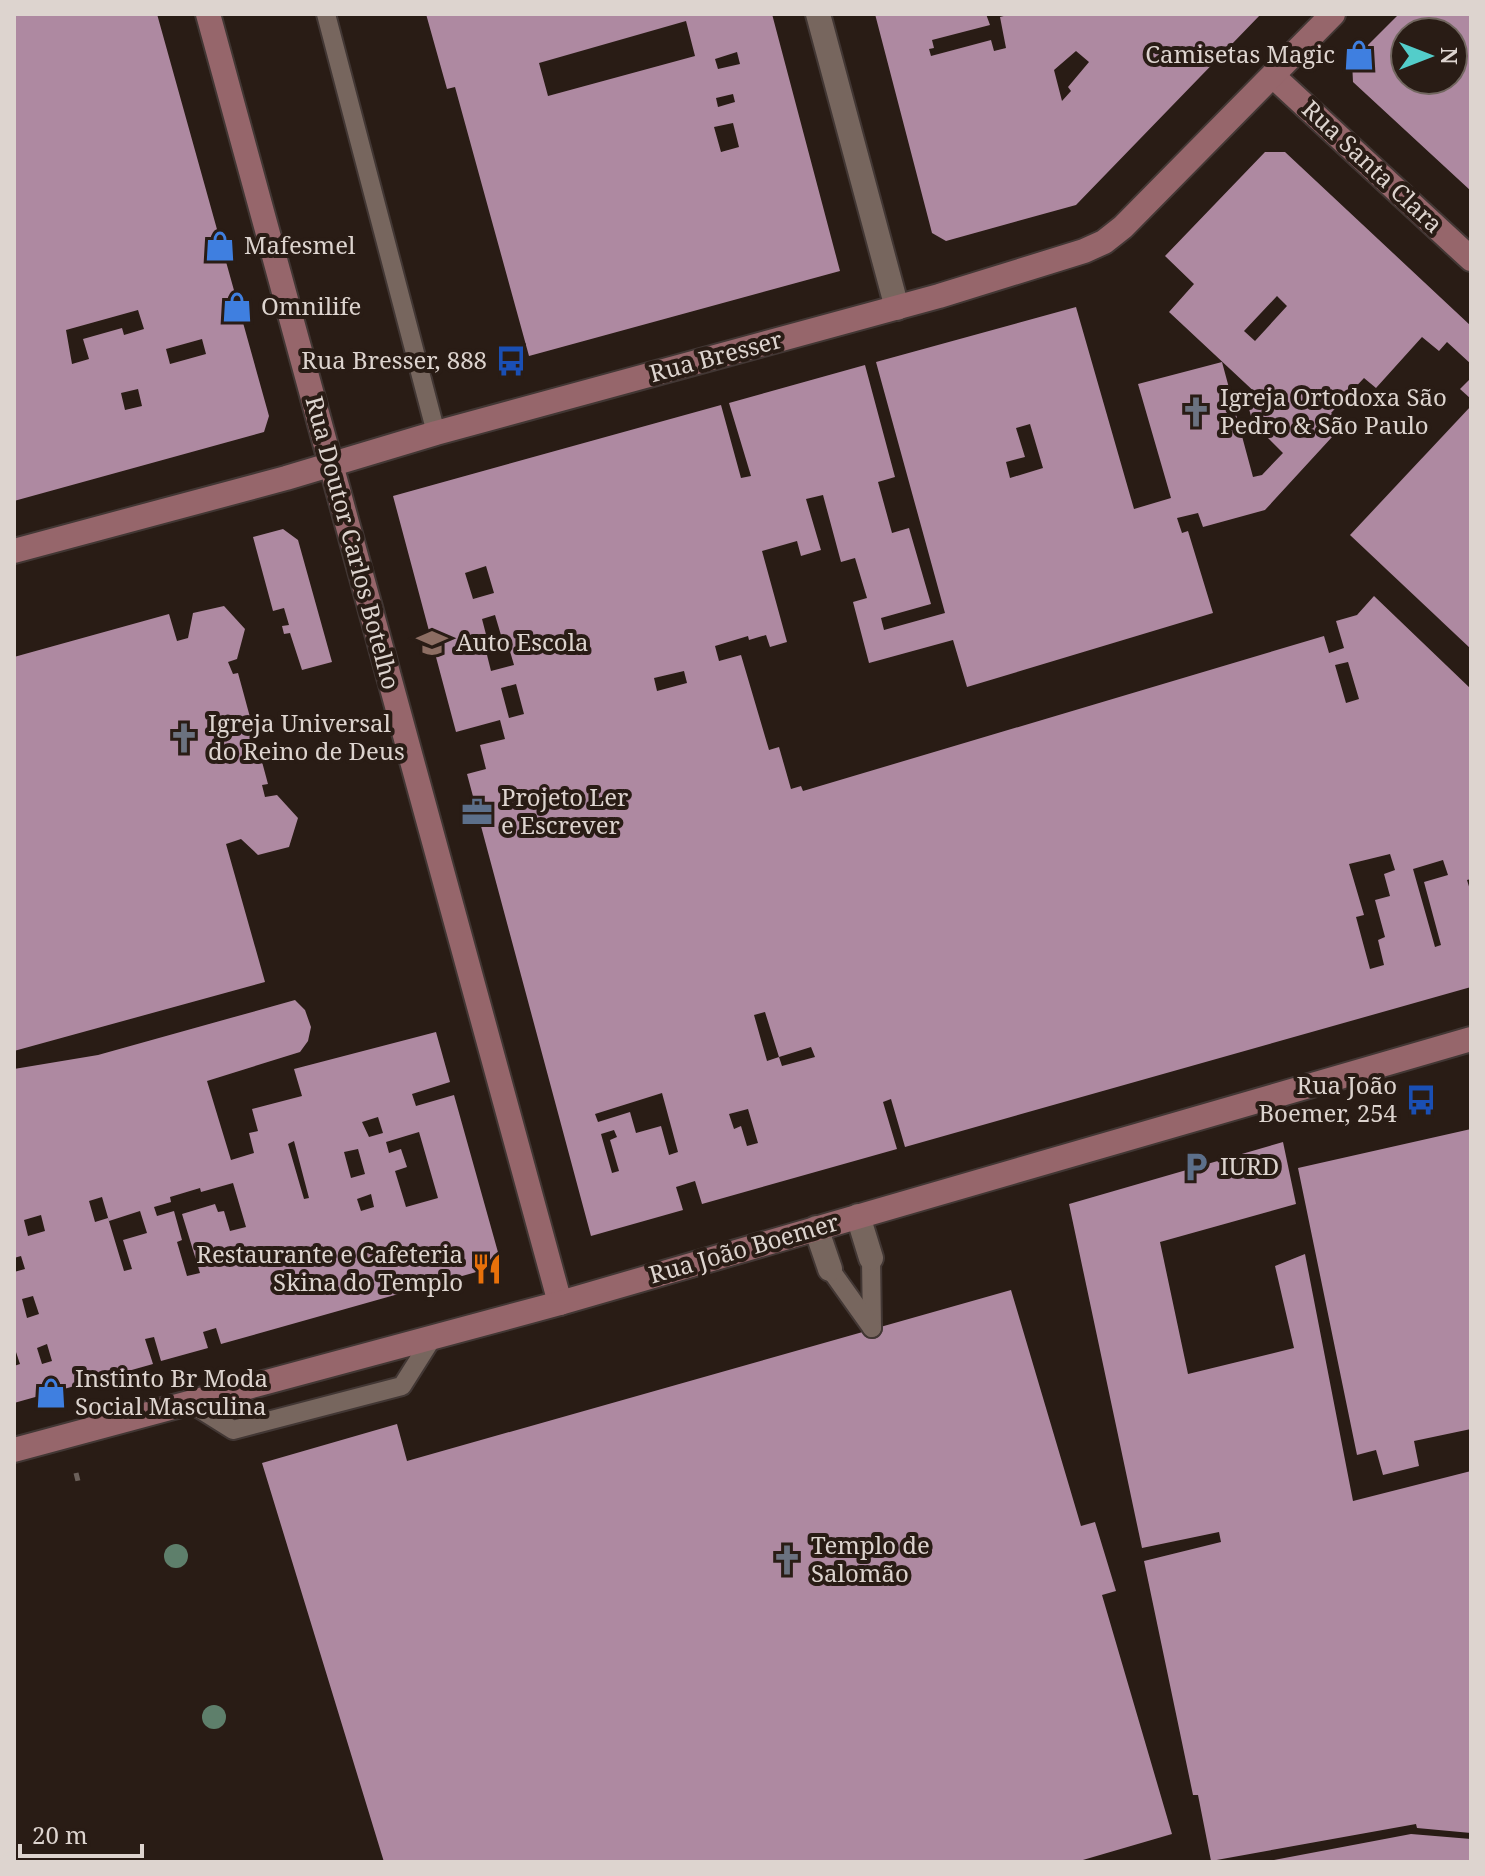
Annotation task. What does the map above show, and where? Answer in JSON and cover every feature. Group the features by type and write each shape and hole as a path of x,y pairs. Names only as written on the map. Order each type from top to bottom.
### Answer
{"main road":[{"name":"Rua Doutor Carlos Botelho","path":"208,14 560,1303"},
{"name":"Rua Bresser","path":"14,551 897,308 1104,242 1123,227 1333,14"},
{"name":"Rua Santa Clara","path":"1273,76 1471,259"},
{"name":"Rua João Boemer","path":"14,1450 560,1303 1471,1039"}],"street":[{"path":"818,14 897,308"},
{"path":"858,1216 871,1258"},
{"path":"816,1228 830,1269"}],"lane":[{"path":"326,14 436,433"},
{"path":"830,1269 872,1328 871,1258"},
{"path":"190,1403 233,1430 402,1386 433,1337"}],"path":[{"path":"76,1473 78,1481"}],"building":[{"path":"14,14 157,14 269,416 264,432 14,501","holes":["138,310 144,329 124,335 122,328 83,339 89,359 72,364 66,330","202,339 206,354 170,364 166,349","138,389 142,406 125,410 121,393"]},
{"path":"426,14 772,14 840,271 529,356 455,87 447,89","holes":["686,21 695,56 548,96 539,63","737,52 740,64 718,69 715,59","733,94 735,102 718,107 716,98","733,123 739,147 721,152 714,127"]},
{"path":"875,14 986,14 990,25 932,40 934,48 929,49 931,56 991,40 994,51 1006,48 1000,17 1011,14 1261,14 1076,205 946,241 932,233","holes":["1076,51 1089,62 1068,87 1071,91 1062,101 1054,70"]},
{"path":"1471,14 1471,191 1353,82 1352,61 1389,24 1389,96 1469,96 1469,16 1397,16"},
{"path":"1265,152 1285,152 1471,326 1471,364 1447,342 1439,351 1422,337 1376,388 1364,378 1331,413 1344,424 1265,510 1203,527 1198,513 1177,518 1182,533 1188,531 1213,613 967,687 953,640 869,663 853,602 867,598 855,558 841,562 823,495 806,499 821,550 801,556 797,541 762,551 787,642 770,647 766,635 749,640 748,636 715,646 719,661 741,655 769,750 779,747 791,789 801,786 803,791 1324,636 1329,653 1344,648 1336,621 1357,615 1374,596 1471,689 1471,879 1467,880 1471,893 1471,987 905,1147 891,1099 883,1102 897,1149 702,1204 695,1181 676,1187 683,1210 591,1236 467,774 486,769 480,745 505,739 500,720 456,732 393,496 721,405 741,478 751,476 729,403 865,365 895,477 878,482 892,533 909,528 931,604 881,618 884,630 945,613 876,362 1076,307 1134,509 1171,498 1138,384 1222,362 1253,477 1262,475 1283,453 1253,423 1249,409 1260,397 1169,312 1194,284 1165,256","holes":["1277,296 1287,306 1255,341 1244,331","1030,424 1043,468 1010,478 1006,462 1025,457 1016,428","486,566 494,593 473,599 465,573","495,615 514,665 491,671 485,647 489,646 482,619","1348,662 1359,699 1346,703 1335,665","684,671 687,683 657,691 654,678","516,684 524,714 509,718 501,688","1390,854 1395,870 1384,874 1390,896 1375,900 1385,937 1378,940 1384,965 1370,969 1356,917 1364,915 1349,864","1443,860 1448,875 1424,882 1441,945 1435,947 1413,869","765,1012 779,1057 767,1061 754,1015","811,1047 815,1057 782,1066 779,1057","662,1093 678,1152 669,1155 661,1126 636,1133 630,1112 598,1122 595,1114","748,1109 758,1143 747,1146 741,1126 734,1129 729,1114","614,1130 617,1137 610,1140 619,1171 612,1173 601,1134"]},
{"path":"1471,378 1471,399 1460,389"},
{"path":"1471,406 1471,649 1350,535"},
{"path":"283,529 298,540 332,662 302,670 290,633 284,634 282,626 289,625 284,608 273,611 253,537"},
{"name":"Igreja Universal do Reino de Deus","path":"224,606 245,629 237,659 228,662 233,674 238,673 268,784 262,785 265,797 277,795 298,818 289,847 258,855 241,839 226,844 265,982 14,1051 14,657 169,614 177,641 188,638 193,613"},
{"path":"295,1000 305,1010 311,1027 308,1041 300,1052 207,1081 231,1160 254,1153 249,1133 258,1131 252,1109 302,1096 294,1069 436,1032 450,1082 412,1094 416,1106 454,1095 501,1263 221,1344 216,1328 203,1332 208,1348 161,1361 154,1337 145,1339 153,1364 14,1403 14,1366 20,1364 14,1346 14,1272 25,1269 21,1256 14,1258 14,1069 98,1055","holes":["378,1117 383,1133 369,1137 362,1122","419,1132 438,1198 406,1207 395,1171 407,1167 401,1149 389,1153 386,1142","294,1141 309,1198 304,1199 288,1144","358,1149 365,1174 351,1178 344,1152","233,1183 246,1227 230,1231 224,1211 218,1212 215,1204 182,1214 200,1273 187,1276 177,1242 182,1240 174,1211 157,1216 154,1207 171,1202 170,1197 200,1188 201,1192","371,1194 374,1207 361,1211 357,1199","102,1197 109,1221 140,1211 147,1233 123,1240 132,1269 124,1271 108,1218 95,1222 89,1201","41,1215 45,1231 28,1236 24,1220","33,1296 39,1314 27,1318 22,1299","47,1344 52,1361 42,1364 37,1348"]},
{"path":"1471,1129 1471,1429 1414,1441 1419,1466 1383,1475 1376,1450 1357,1455 1298,1168"},
{"path":"1283,1142 1296,1204 1160,1242 1188,1374 1294,1348 1275,1266 1305,1254 1353,1501 1471,1471 1471,1833 1417,1828 1416,1824 1211,1861 1198,1795 1193,1795 1144,1561 1221,1542 1219,1532 1142,1548 1069,1204"},
{"name":"Templo de Salomão","path":"1011,1290 1081,1526 1095,1522 1116,1591 1102,1595 1172,1834 1076,1862 384,1862 262,1463 397,1424 407,1461"},
{"path":"1411,1834 1471,1839 1471,1862 1263,1862"}],"place":[{"name":"Camisetas Magic","path":"1359,55"},
{"name":"Mafesmel","path":"220,246"},
{"name":"Omnilife","path":"237,307"},
{"name":"Rua Bresser, 888","path":"511,361"},
{"name":"Igreja Ortodoxa São Pedro & São Paulo","path":"1196,412"},
{"name":"Auto Escola","path":"432,643"},
{"name":"Igreja Universal do Reino de Deus","path":"184,738"},
{"name":"Projeto Ler e Escrever","path":"477,812"},
{"name":"Rua João Boemer, 254","path":"1421,1100"},
{"name":"IURD","path":"1196,1167"},
{"name":"Restaurante e Cafeteria Skina do Templo","path":"487,1269"},
{"name":"Instinto Br Moda Social Masculina","path":"51,1393"},
{"name":"Templo de Salomão","path":"787,1560"}]}
